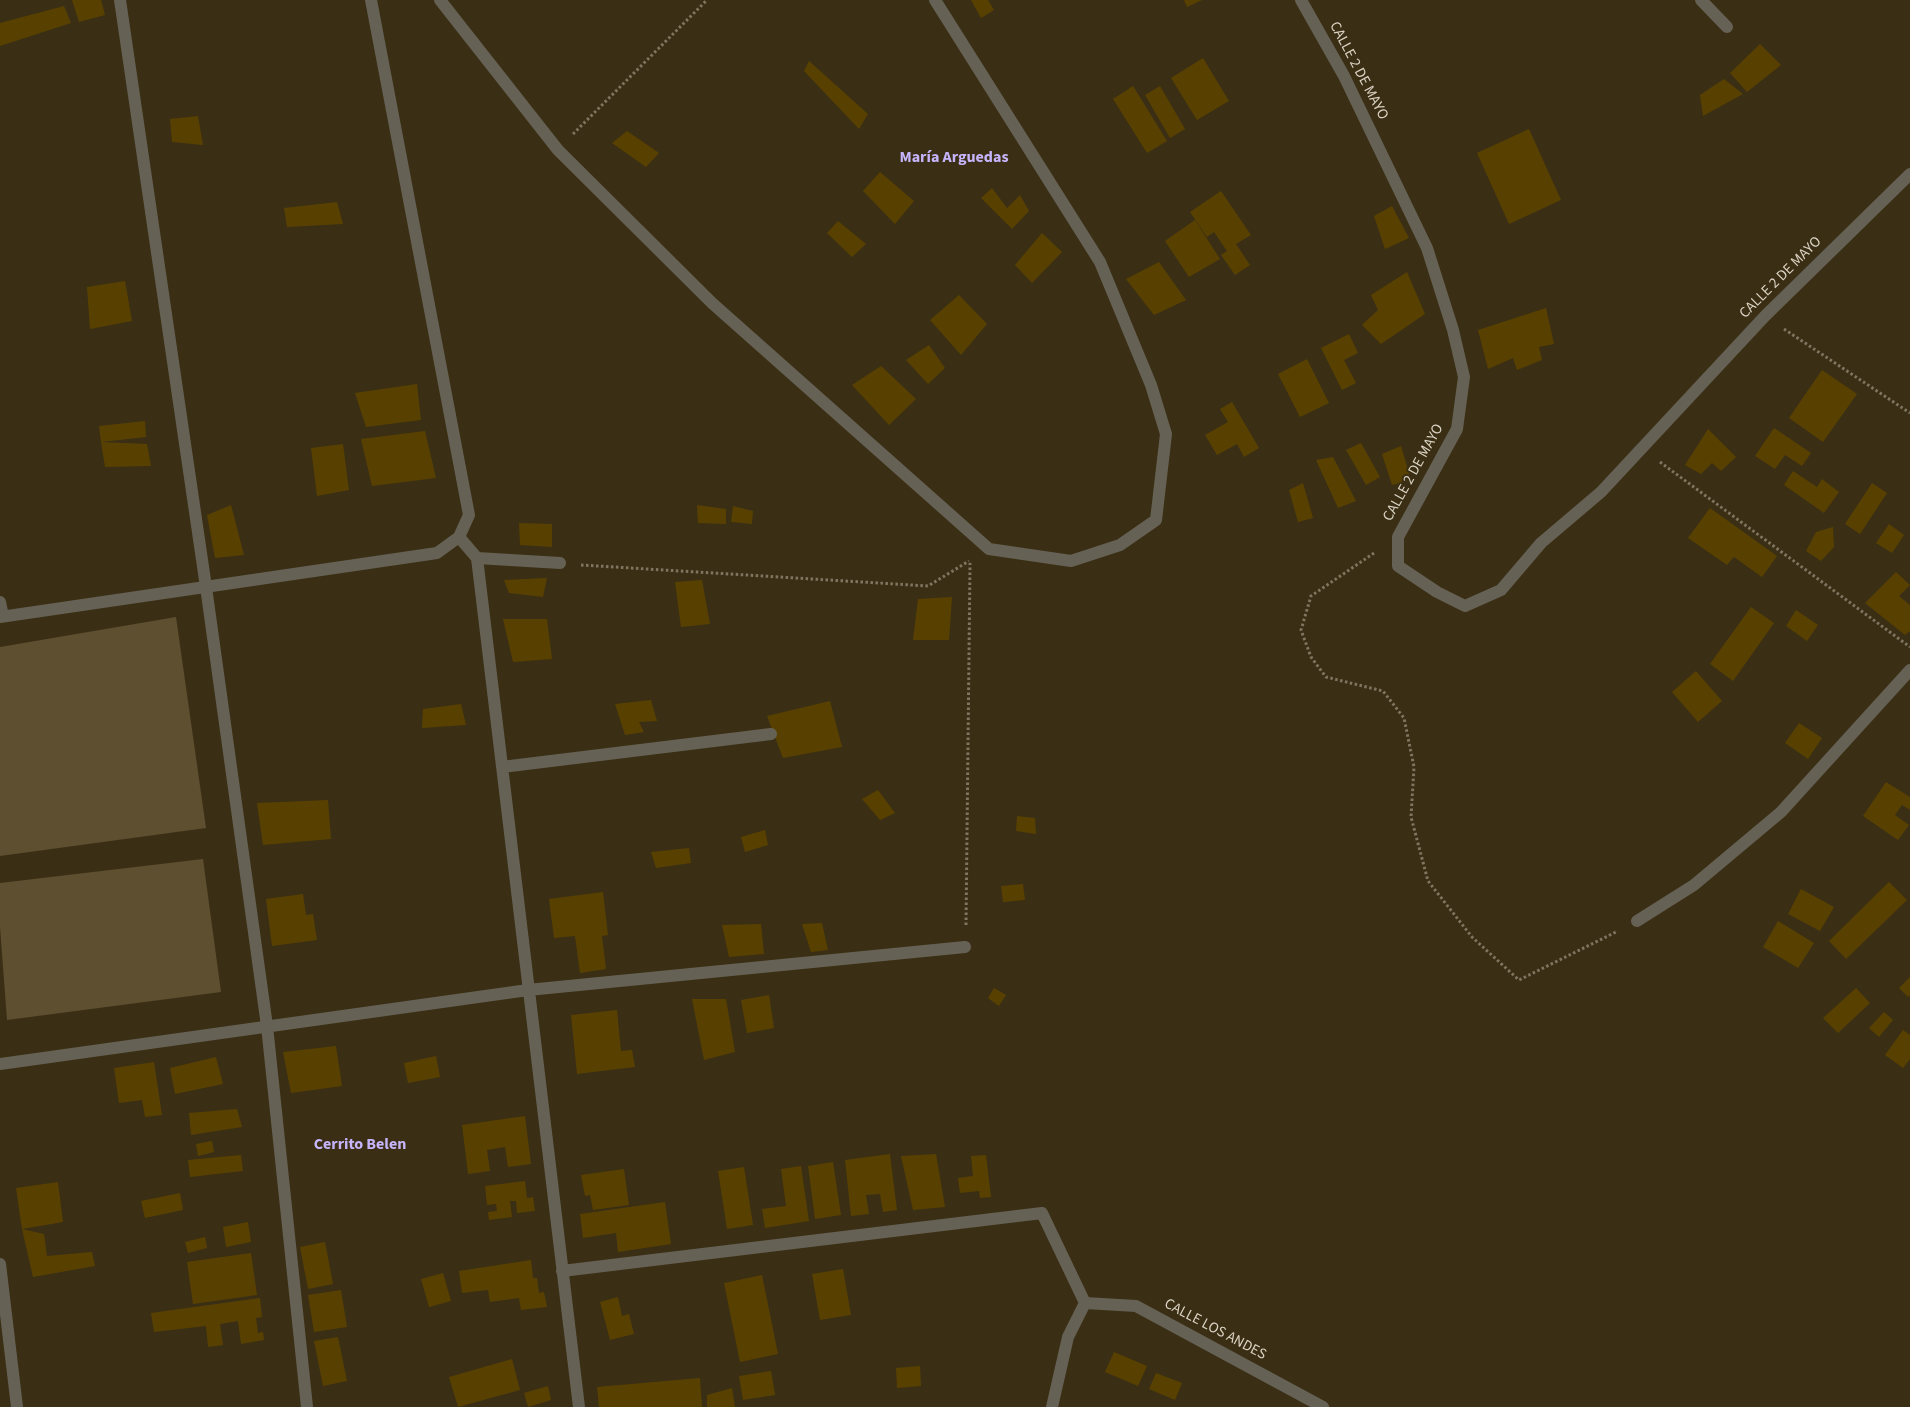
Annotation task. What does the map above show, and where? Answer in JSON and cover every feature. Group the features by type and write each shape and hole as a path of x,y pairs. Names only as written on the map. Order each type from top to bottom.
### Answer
{"street":[{"path":"120,0 206,587 267,1026 307,1407"},
{"path":"0,602 2,616 437,553 459,537 469,515 372,0"},
{"path":"440,0 558,150 712,303 989,549 1071,561 1120,546 1156,520 1166,434 1151,385 1100,262 935,0"},
{"name":"CALLE 2 DE MAYO","path":"1301,0 1344,76 1426,248 1453,330 1464,377 1457,429 1398,537 1398,566 1437,592 1465,606 1501,590 1541,543 1601,492 1765,316 1910,174"},
{"path":"1701,0 1727,27"},
{"path":"459,537 477,558 579,1407"},
{"path":"477,558 560,564"},
{"path":"1637,921 1694,885 1781,812 1910,670"},
{"path":"502,767 771,734"},
{"path":"0,1064 528,990 965,947"},
{"path":"562,1271 1042,1213 1085,1303 1068,1337 1052,1407"},
{"path":"0,1264 17,1407"},
{"name":"CALLE LOS ANDES","path":"1085,1303 1136,1306 1323,1407"}],"path":[{"path":"558,150 707,0"},
{"path":"1765,316 1910,413"},
{"path":"1641,448 1910,647"},
{"path":"1398,537 1311,596 1300,630 1311,657 1326,677 1384,690 1404,718 1414,768 1411,817 1428,881 1472,937 1519,980 1637,921"},
{"path":"560,564 928,586 989,549"},
{"path":"965,947 970,560"}],"shaded area":[{"path":"176,617 206,828 0,856 0,647"},
{"path":"203,859 221,992 7,1020 0,927 0,883"}],"building":[{"path":"72,0 101,0 105,15 79,22"},
{"path":"971,0 988,0 994,10 981,18"},
{"path":"1184,0 1202,0 1187,7"},
{"path":"64,6 71,23 0,46 0,23"},
{"path":"1760,44 1781,65 1747,92 1730,73"},
{"path":"1203,58 1229,101 1197,120 1171,78"},
{"path":"809,61 868,114 859,129 804,71"},
{"path":"1724,79 1743,94 1703,116 1700,95"},
{"path":"1133,86 1167,141 1147,153 1113,99"},
{"path":"1160,86 1185,129 1170,138 1145,95"},
{"path":"198,116 203,145 172,142 170,119"},
{"path":"1529,129 1561,200 1509,224 1477,153"},
{"path":"627,131 659,153 646,167 612,143"},
{"path":"880,172 914,201 895,224 863,191"},
{"path":"992,188 1007,208 1020,195 1029,211 1012,229 981,198"},
{"path":"1221,191 1251,235 1236,244 1250,265 1235,275 1221,255 1227,251 1214,232 1207,237 1190,212"},
{"path":"337,202 343,224 287,227 284,208"},
{"path":"1392,206 1409,238 1385,249 1374,216"},
{"path":"1195,220 1220,259 1189,277 1165,241"},
{"path":"838,221 866,244 852,257 827,233"},
{"path":"1042,233 1062,252 1032,283 1015,265"},
{"path":"1159,262 1186,300 1154,315 1126,279"},
{"path":"1407,272 1425,314 1381,344 1362,325 1378,310 1371,295"},
{"path":"125,281 132,321 90,329 87,287"},
{"path":"959,295 987,324 961,355 930,320"},
{"path":"1546,308 1554,344 1539,347 1542,360 1517,370 1513,358 1488,369 1478,330"},
{"path":"1349,334 1358,353 1344,360 1356,383 1342,390 1321,348"},
{"path":"929,345 945,368 928,384 906,360"},
{"path":"1307,359 1329,403 1300,417 1278,374"},
{"path":"881,366 916,399 889,425 852,385"},
{"path":"1822,370 1857,394 1823,442 1789,418"},
{"path":"417,384 421,420 366,427 355,393"},
{"path":"1232,402 1259,448 1244,457 1237,444 1217,455 1205,435 1228,422 1220,409"},
{"path":"145,421 146,437 101,442 99,426"},
{"path":"1774,428 1811,453 1802,466 1785,455 1775,469 1755,456"},
{"path":"1708,429 1736,457 1721,471 1712,463 1701,474 1685,465"},
{"path":"425,431 436,478 372,486 361,439"},
{"path":"101,442 147,444 151,466 105,467"},
{"path":"1361,443 1380,477 1366,485 1346,450"},
{"path":"343,444 349,490 317,496 311,448"},
{"path":"1401,446 1411,480 1392,485 1382,454"},
{"path":"1333,457 1356,501 1338,508 1316,460"},
{"path":"1793,471 1817,487 1822,479 1839,492 1824,513 1784,485"},
{"path":"1303,483 1313,518 1298,522 1289,490"},
{"path":"1872,483 1887,493 1860,534 1845,524"},
{"path":"231,505 244,555 215,558 207,515"},
{"path":"697,505 726,509 726,524 698,523"},
{"path":"733,506 753,511 752,524 731,522"},
{"path":"1710,508 1777,556 1762,577 1734,557 1727,565 1688,538"},
{"path":"519,523 552,524 552,547 520,545"},
{"path":"1889,524 1904,535 1892,553 1876,543"},
{"path":"1833,527 1834,547 1821,561 1806,551 1816,532"},
{"path":"1896,572 1910,585 1899,596 1910,605 1910,631 1905,635 1865,603"},
{"path":"547,578 543,597 509,593 504,580"},
{"path":"702,580 710,624 681,627 675,582"},
{"path":"952,597 949,640 913,640 918,599"},
{"path":"1751,607 1774,623 1733,681 1710,664"},
{"path":"1796,610 1818,625 1807,641 1786,626"},
{"path":"503,619 547,619 552,659 513,662"},
{"path":"1696,671 1722,701 1698,722 1672,692"},
{"path":"651,700 657,721 639,722 644,732 625,735 615,704"},
{"path":"830,701 842,747 783,758 767,716"},
{"path":"461,704 466,725 422,728 423,709"},
{"path":"1799,723 1822,738 1808,759 1785,743"},
{"path":"1886,782 1910,797 1910,810 1902,805 1895,815 1909,825 1898,840 1863,816"},
{"path":"878,790 895,813 880,820 862,799"},
{"path":"328,800 331,839 263,845 257,803"},
{"path":"1017,816 1035,818 1036,834 1016,831"},
{"path":"765,830 768,845 745,852 741,837"},
{"path":"689,848 691,863 656,868 651,852"},
{"path":"1889,882 1907,900 1846,959 1829,941"},
{"path":"1023,884 1025,900 1003,902 1001,886"},
{"path":"1801,889 1834,907 1820,931 1788,914"},
{"path":"603,892 608,935 602,936 606,969 580,973 575,936 554,938 549,899"},
{"path":"303,894 306,915 313,914 317,940 272,946 266,899"},
{"path":"1778,921 1814,943 1798,968 1763,947"},
{"path":"822,923 828,950 811,952 802,924"},
{"path":"761,924 764,954 729,957 722,925"},
{"path":"1910,977 1910,995 1908,997 1899,988"},
{"path":"994,988 1006,995 999,1006 988,998"},
{"path":"1856,988 1870,1003 1838,1033 1823,1018"},
{"path":"769,995 774,1028 747,1033 741,1000"},
{"path":"692,999 726,999 735,1052 704,1060"},
{"path":"617,1010 621,1051 632,1050 635,1067 577,1074 571,1015"},
{"path":"1884,1012 1893,1020 1879,1037 1869,1028"},
{"path":"1903,1030 1910,1035 1910,1059 1903,1068 1885,1055"},
{"path":"336,1046 342,1086 291,1093 283,1052"},
{"path":"436,1056 440,1077 408,1083 404,1063"},
{"path":"216,1057 223,1084 175,1094 170,1068"},
{"path":"154,1062 162,1115 145,1117 142,1100 119,1103 114,1068"},
{"path":"237,1109 242,1127 191,1135 189,1113"},
{"path":"525,1116 531,1164 508,1167 505,1147 487,1150 490,1171 468,1174 462,1125"},
{"path":"212,1141 214,1152 198,1156 196,1144"},
{"path":"890,1154 897,1210 883,1212 880,1194 866,1195 869,1214 851,1216 845,1160"},
{"path":"936,1154 945,1207 913,1210 901,1156"},
{"path":"241,1155 243,1171 190,1177 188,1160"},
{"path":"986,1155 991,1197 980,1198 979,1191 960,1193 958,1178 973,1176 971,1156"},
{"path":"833,1162 841,1215 815,1219 808,1166"},
{"path":"801,1166 809,1221 765,1228 762,1209 786,1206 781,1169"},
{"path":"744,1167 753,1225 727,1229 718,1171"},
{"path":"624,1169 629,1205 593,1210 590,1195 585,1196 581,1175"},
{"path":"525,1181 527,1198 533,1197 535,1211 517,1213 516,1201 510,1201 512,1217 489,1220 488,1212 497,1211 496,1204 487,1205 485,1186"},
{"path":"58,1182 63,1222 22,1229 16,1188"},
{"path":"180,1193 183,1210 145,1218 141,1201"},
{"path":"665,1202 671,1244 618,1252 616,1233 583,1238 580,1214"},
{"path":"248,1222 251,1242 226,1247 223,1227"},
{"path":"22,1229 44,1234 47,1256 92,1252 95,1266 33,1277"},
{"path":"205,1237 207,1248 188,1253 185,1242"},
{"path":"325,1242 333,1284 308,1289 300,1247"},
{"path":"251,1253 257,1295 193,1304 187,1262"},
{"path":"531,1260 533,1278 537,1278 539,1293 544,1292 547,1307 521,1310 519,1298 490,1302 488,1290 462,1293 459,1271"},
{"path":"843,1269 851,1315 820,1320 812,1274"},
{"path":"443,1273 451,1301 429,1307 421,1279"},
{"path":"762,1275 778,1354 740,1362 724,1283"},
{"path":"341,1290 347,1327 314,1332 308,1295"},
{"path":"618,1297 622,1316 629,1314 634,1334 610,1340 600,1302"},
{"path":"260,1298 262,1317 256,1318 258,1333 263,1332 264,1340 241,1344 238,1321 220,1324 223,1345 208,1347 206,1326 154,1332 151,1313"},
{"path":"338,1337 347,1381 323,1386 314,1341"},
{"path":"1114,1352 1147,1366 1138,1386 1105,1372"},
{"path":"512,1359 520,1390 458,1407 449,1377"},
{"path":"920,1366 921,1386 897,1388 896,1368"},
{"path":"771,1371 775,1395 743,1400 739,1376"},
{"path":"1156,1373 1182,1383 1175,1400 1149,1389"},
{"path":"700,1378 702,1407 599,1407 597,1387"},
{"path":"548,1386 551,1400 528,1407 524,1393"},
{"path":"732,1388 735,1407 707,1407 707,1395"}],"district":[{"name":"María Arguedas","path":"954,158"},
{"name":"Cerrito Belen","path":"360,1145"}]}
